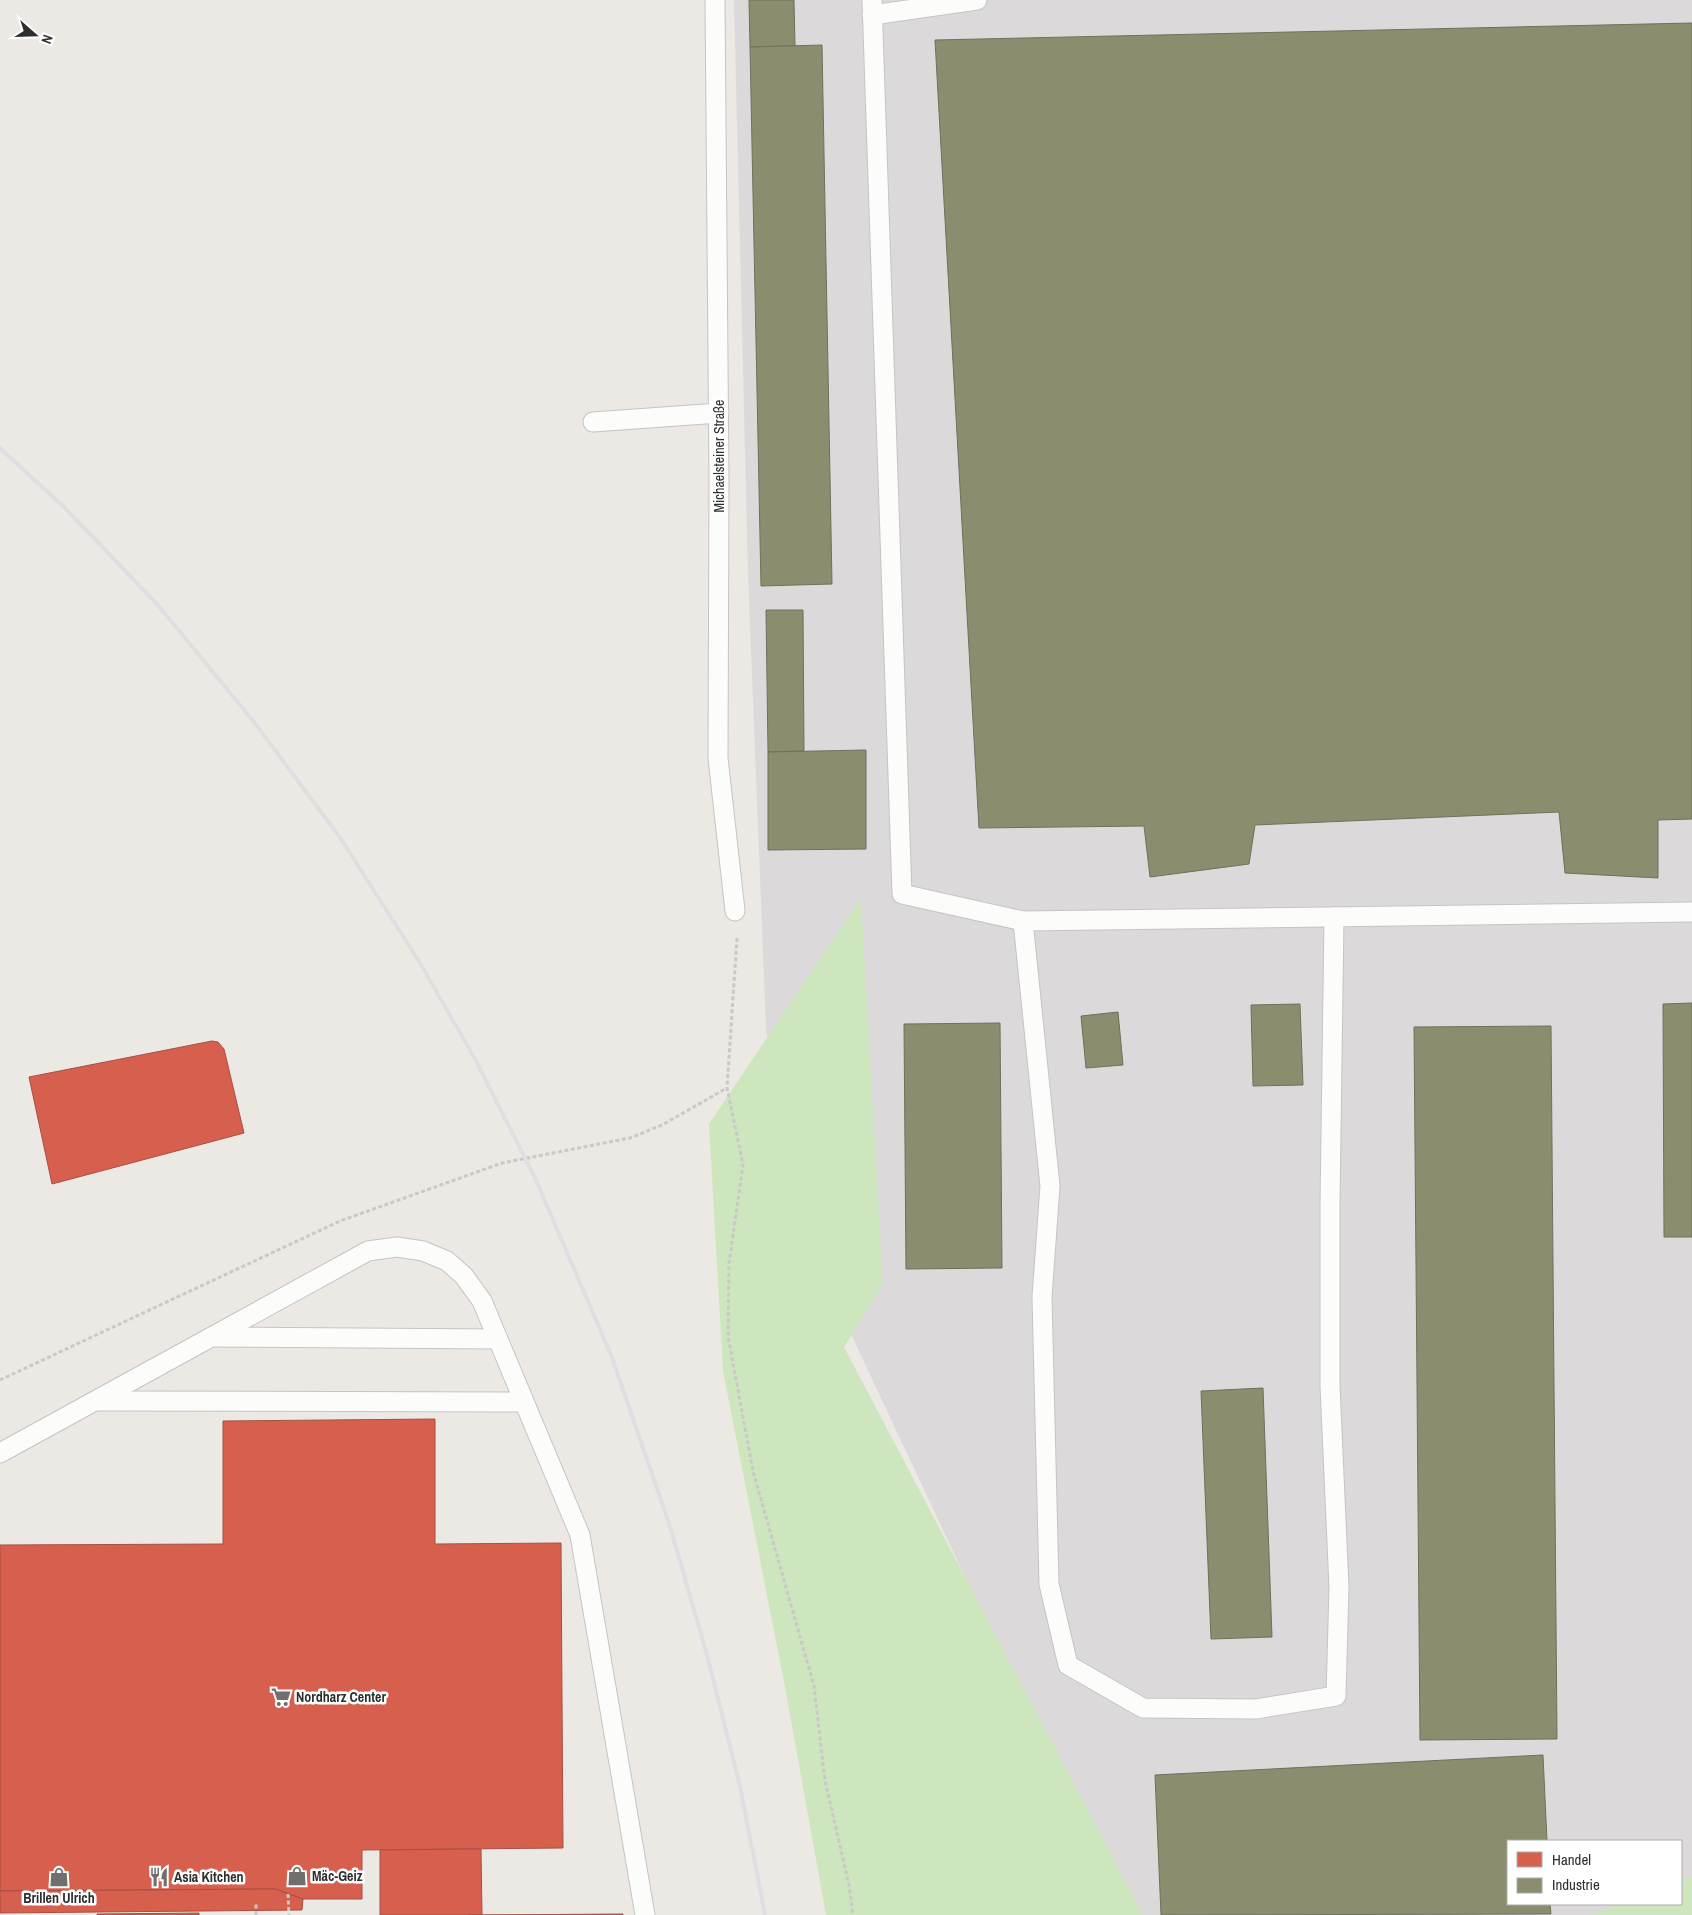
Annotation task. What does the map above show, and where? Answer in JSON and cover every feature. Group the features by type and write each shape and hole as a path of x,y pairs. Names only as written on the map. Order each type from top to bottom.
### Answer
{"lane":[{"name":"Michaelsteiner Straße","path":"715,0 719,414 718,758 735,911"},
{"path":"977,0 872,7 902,894 1023,922 1692,912"},
{"path":"593,422 719,414"},
{"path":"1023,922 1050,1186 1042,1297 1049,1584 1068,1665 1142,1708 1256,1709 1336,1696 1339,1587 1330,1386 1330,1206 1334,917"},
{"path":"0,1452 368,1251 397,1247 423,1251 447,1261 464,1276 482,1301 580,1535 645,1915"},
{"path":"210,1337 498,1339"},
{"path":"95,1401 524,1402"}],"path":[{"path":"735,911 738,942 727,1088 743,1165 729,1263 728,1336 753,1471 814,1686 824,1781 849,1885 853,1915"},
{"path":"0,1380 340,1221 502,1163 630,1138 662,1125 727,1088"},
{"path":"288,1894 289,1915"},
{"path":"256,1902 256,1915"}],"shaded area":[{"path":"734,0 1692,0 1692,1915 1124,1915 810,1247 766,1029 748,574"}],"green space":[{"path":"861,898 883,1284 844,1347 1143,1915 826,1915 785,1687 723,1371 709,1124"},
{"path":"1692,1876 1692,1915 1591,1915 1617,1905 1682,1905 1682,1880"}],"building: Handel":[{"path":"212,1041 218,1042 224,1049 244,1133 52,1184 29,1077"},
{"name":"Nordharz Center","path":"435,1419 435,1544 561,1543 563,1848 362,1850 362,1899 303,1899 275,1889 0,1891 0,1545 223,1544 223,1421"},
{"path":"481,1849 482,1915 380,1915 380,1850"},
{"path":"275,1889 303,1899 302,1910 0,1913 0,1891"},
{"path":"199,1913 199,1915 97,1915 97,1914"},
{"path":"623,1914 623,1915 482,1915"}],"building: Industrie":[{"path":"749,0 794,0 795,46 750,47"},
{"path":"1692,23 1692,819 1658,820 1658,878 1565,873 1559,812 1255,825 1249,864 1150,877 1144,826 979,828 935,40"},
{"path":"822,45 832,584 761,586 750,47"},
{"path":"766,610 803,610 804,751 768,752"},
{"path":"866,750 866,849 768,850 768,752"},
{"path":"1692,1003 1692,1237 1664,1237 1663,1004"},
{"path":"1300,1004 1303,1085 1253,1086 1251,1005"},
{"path":"1118,1012 1123,1065 1086,1068 1081,1016"},
{"path":"1000,1023 1002,1268 906,1269 904,1024"},
{"path":"1551,1026 1557,1739 1420,1740 1414,1027"},
{"path":"1263,1388 1272,1637 1211,1639 1201,1391"},
{"path":"1543,1755 1547,1840 1507,1840 1507,1905 1550,1905 1551,1914 1161,1915 1155,1775"}],"railway":[{"path":"0,448 65,508 157,604 254,722 339,836 420,963 475,1059 535,1178 611,1355 669,1523 707,1655 740,1786 765,1915"}],"place":[{"name":"Nordharz Center","path":"281,1697"},
{"name":"Mäc-Geiz","path":"297,1876"},
{"name":"Brillen Ulrich","path":"59,1877"},
{"name":"Asia Kitchen","path":"159,1877"}]}
